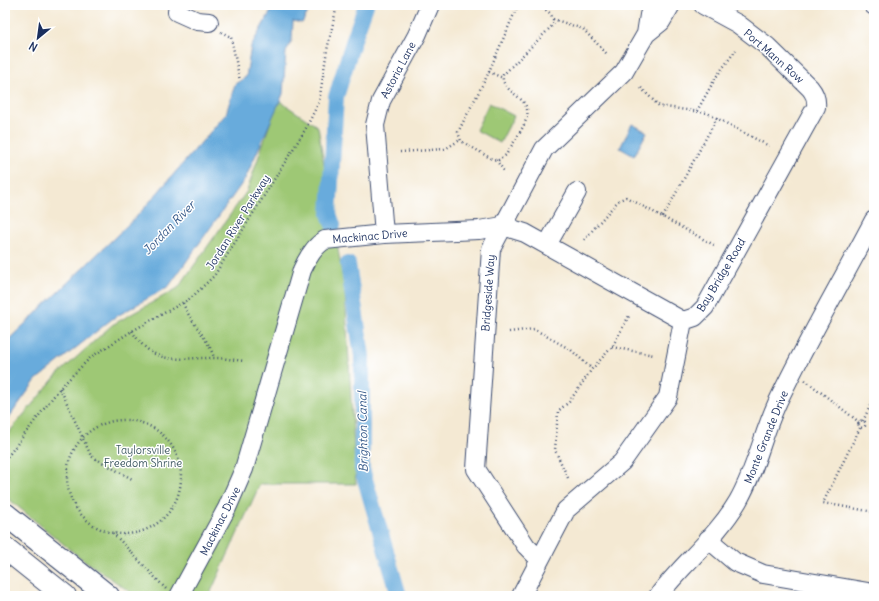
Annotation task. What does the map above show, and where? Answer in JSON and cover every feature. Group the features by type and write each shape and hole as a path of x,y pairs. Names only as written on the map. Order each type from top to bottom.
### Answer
{"main road":[{"path":"5,514 108,596"},
{"path":"5,548 66,596"}],"street":[{"path":"178,5 177,12 214,27"},
{"name":"Astoria Lane","path":"384,234 375,125 381,101 417,35 430,5"},
{"name":"Bridgeside Way","path":"540,560 526,546 476,469 491,250 544,149 621,75 630,64 646,34 649,15 654,5"},
{"name":"Bridgeside Way","path":"646,34 661,22 671,5"},
{"name":"Port Mann Row","path":"703,5 738,24 768,48 810,88 815,94 817,102"},
{"name":"Bay Bridge Road","path":"683,321 695,317 705,307 810,119 817,102"},
{"path":"547,245 577,192"},
{"name":"Monte Grande Drive","path":"658,596 726,519 747,485 780,398 874,220"},
{"name":"Mackinac Drive","path":"173,594 237,489 305,262 319,244 325,240 384,234 479,230 503,226 525,233 683,321"},
{"path":"521,596 566,510 622,462 668,397 683,321"},
{"path":"708,540 735,562 763,574 874,593"}],"path":[{"name":"Jordan River Parkway","path":"5,460 60,388 91,357 132,331 191,298 214,276 305,130 319,102 327,50 336,10 339,5"},
{"path":"489,72 503,78 506,86 525,104 527,112 526,119 506,155 502,159 496,160 489,158 460,140 458,129 489,72 518,5"},
{"path":"503,78 506,72 552,28 553,19 549,12 538,5"},
{"path":"553,19 583,29 608,55"},
{"path":"214,27 231,37 240,81"},
{"path":"697,111 716,77 736,50"},
{"path":"641,88 659,106 707,113 769,146"},
{"path":"663,217 717,118"},
{"path":"400,152 445,149 460,140"},
{"path":"496,160 505,172"},
{"path":"584,240 618,201 623,198 629,198 714,245"},
{"path":"183,303 188,316 208,343 214,358"},
{"path":"568,478 555,450 558,411 569,402 592,369 612,347 629,316"},
{"path":"509,332 534,329 571,350 592,369"},
{"path":"132,331 148,350 161,358 169,360 214,358 244,361"},
{"path":"612,347 654,355"},
{"path":"814,387 859,422 858,425 860,428"},
{"path":"60,388 91,456 132,479"},
{"path":"874,398 863,421 865,426 860,428 824,503 874,512"},
{"path":"131,419 151,426 167,438 178,457 182,481 177,500 166,515 148,530 120,535 101,530 80,513 68,491 67,466 74,448 82,436 108,422 131,419"},
{"path":"859,422 863,421"},
{"path":"112,533 173,594"},
{"path":"5,592 9,596"}],"green space":[{"name":"Taylorsville Freedom Shrine","path":"278,100 318,127 345,292 356,484 260,484 209,596 136,596 78,556 5,496 5,437 56,376 112,325 178,288 247,191"},
{"path":"489,103 514,116 500,143 476,130"}],"water":[{"path":"255,5 271,5 258,9"},
{"name":"Jordan River","path":"271,5 312,5 302,23 293,21 292,40 286,52 283,94 245,179 169,286 112,319 36,380 5,423 5,343 139,214 226,114 235,84 246,77 251,46 271,11"},
{"path":"632,124 647,132 634,156 620,148"}],"waterway":[{"name":"Brighton Canal","path":"333,225 329,214 336,97 366,5"},
{"name":"Brighton Canal","path":"348,264 362,356 362,469 399,596"}]}
